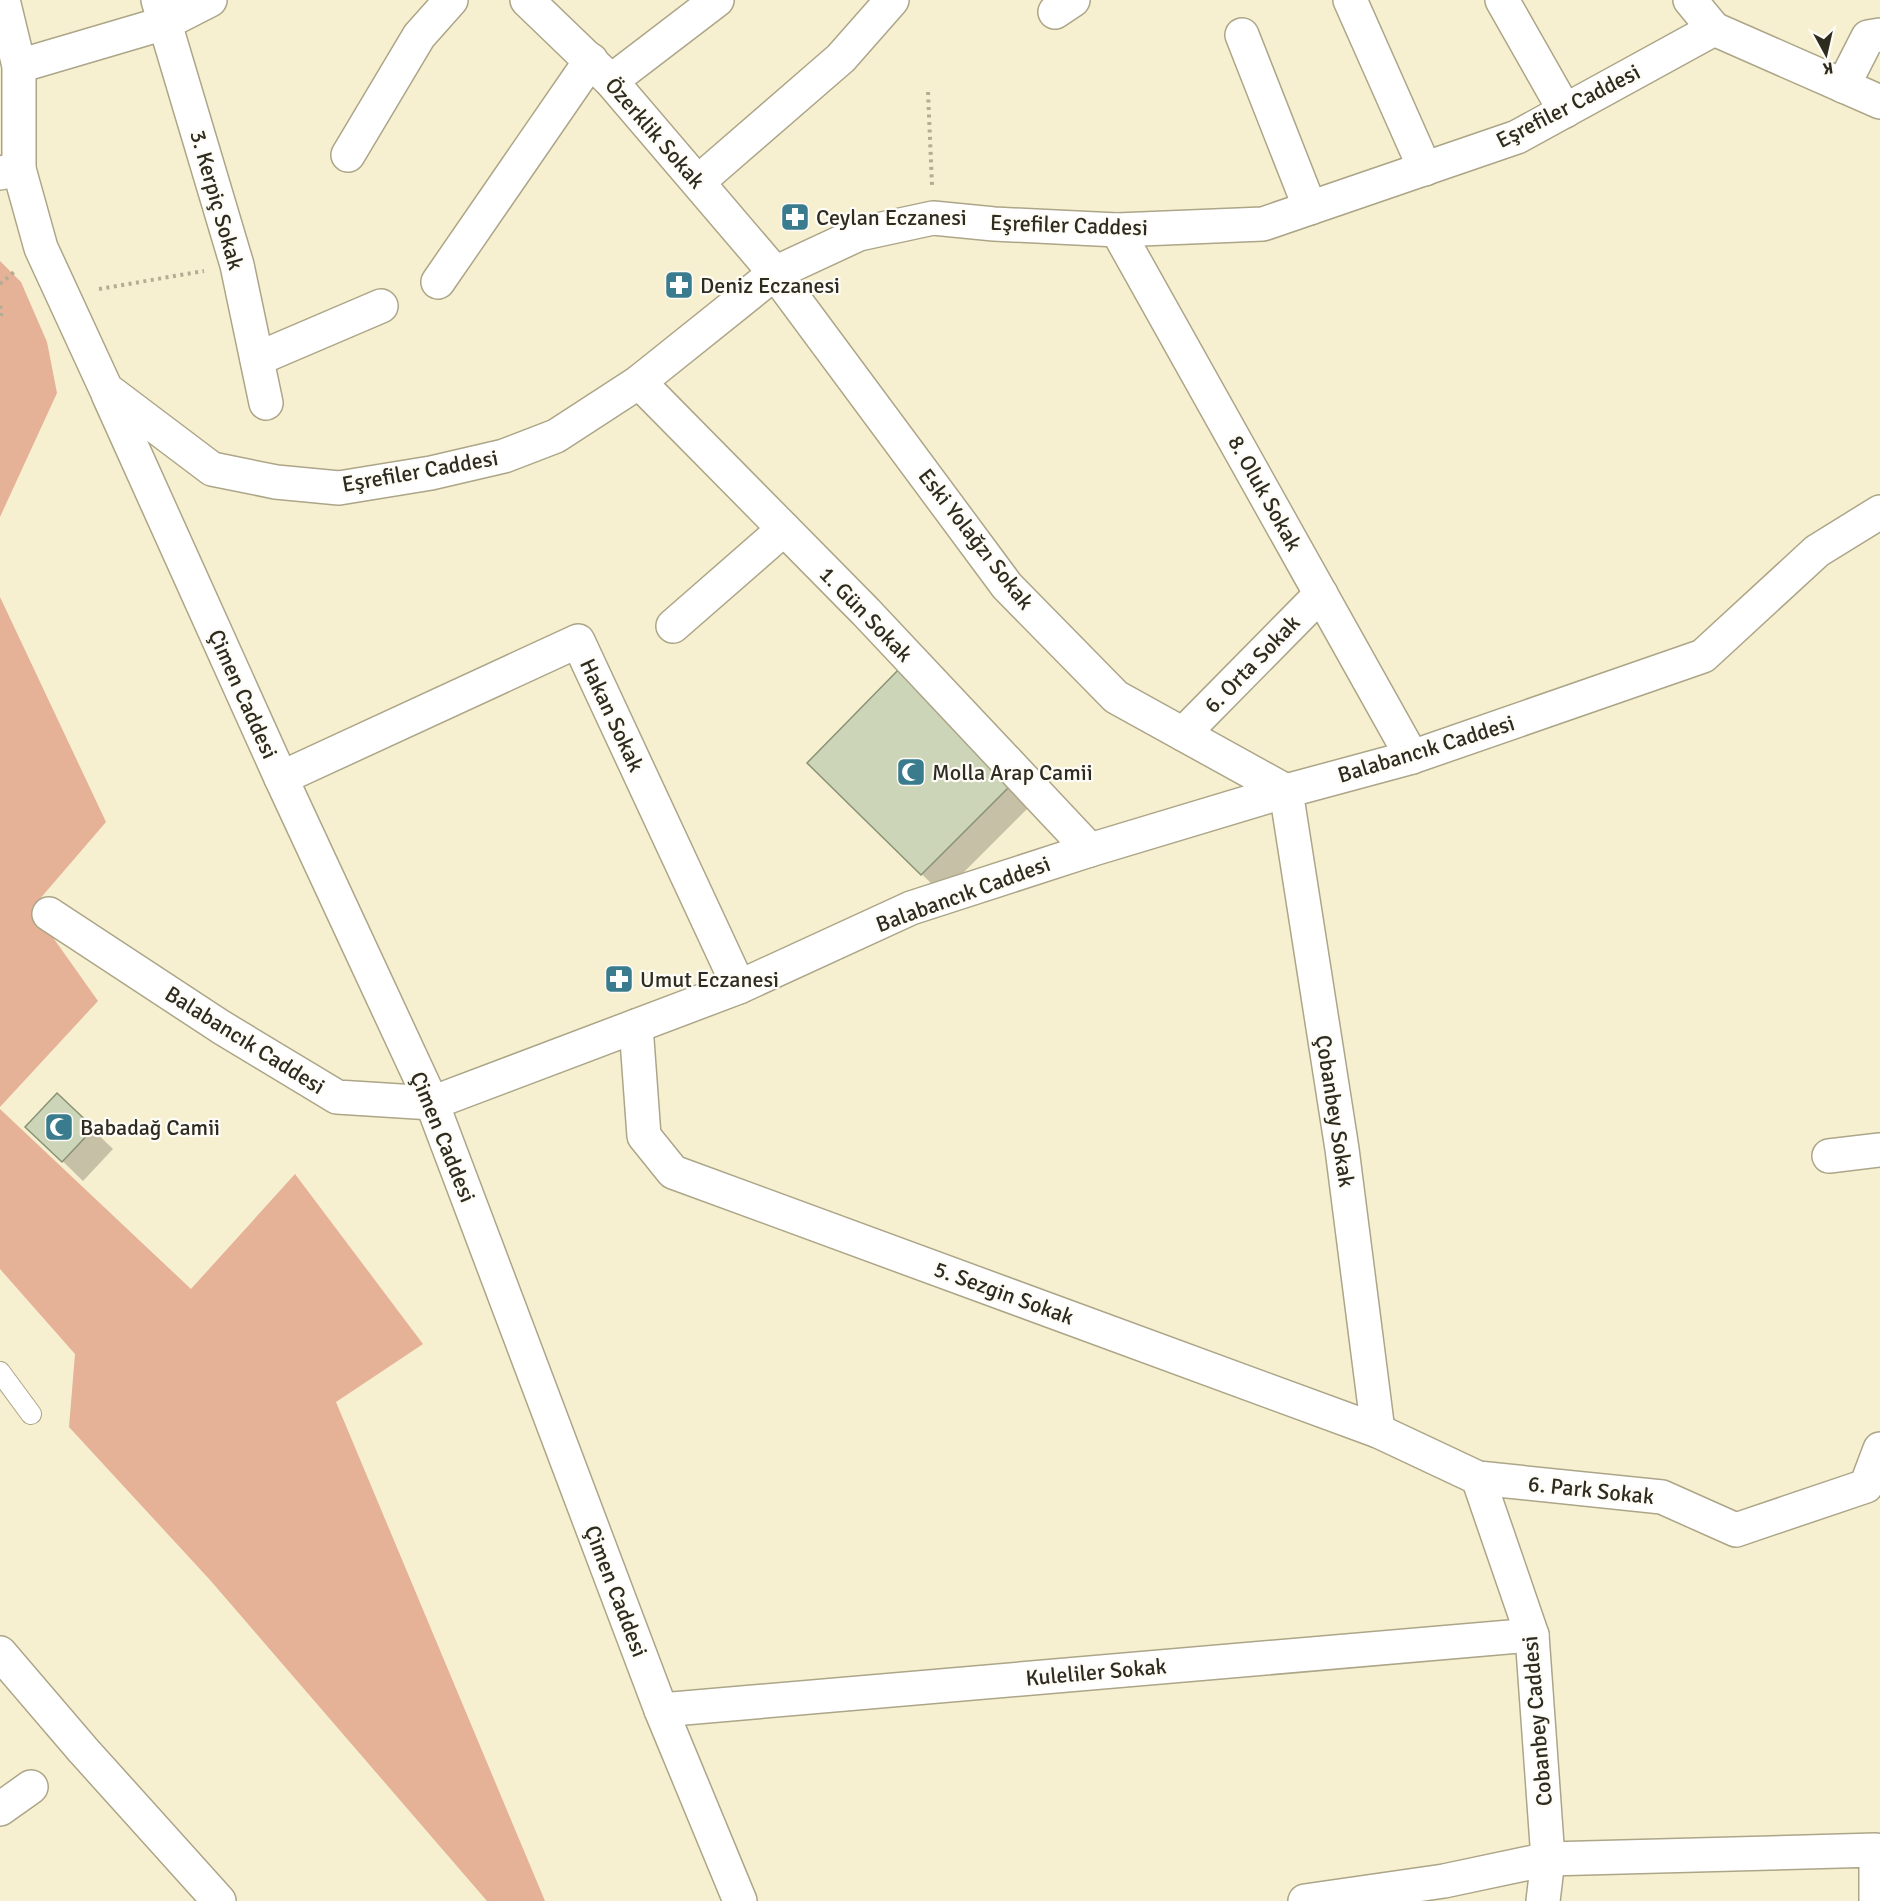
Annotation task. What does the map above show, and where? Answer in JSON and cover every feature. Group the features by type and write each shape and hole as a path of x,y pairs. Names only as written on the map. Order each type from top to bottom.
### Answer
{"street":[{"name":"Eşrefiler Caddesi","path":"3,0 19,66 10,171 106,389 212,469 276,482 339,488 431,474 504,456 556,436 639,382 775,273 859,234 933,218 994,224 1117,230 1263,224 1517,137 1714,29"},
{"path":"19,66 161,11 210,0"},
{"path":"348,155 420,36 451,0"},
{"name":"Özerklik Sokak","path":"527,0 601,70 775,273"},
{"path":"698,182 841,58 892,0"},
{"path":"1350,0 1425,169"},
{"path":"1502,0 1565,111"},
{"path":"1690,0 1714,29 1880,102"},
{"path":"438,282 601,70 713,1"},
{"name":"3. Kerpiç Sokak","path":"161,11 237,265 266,403"},
{"path":"1242,35 1310,208"},
{"path":"1843,86 1868,37 1880,35"},
{"name":"8. Oluk Sokak","path":"1117,230 1413,756"},
{"name":"Eski Yolağzı Sokak","path":"775,273 1007,586 1116,697 1286,792"},
{"path":"257,359 381,306"},
{"name":"1. Gün Sokak","path":"639,382 866,612 1090,850"},
{"name":"Çimen Caddesi","path":"106,389 281,778 432,1103 661,1710 740,1901"},
{"name":"Balabancık Caddesi","path":"49,914 221,1027 337,1097 432,1103 739,987 911,908 1090,850 1413,756 1703,656 1817,551 1880,512"},
{"path":"673,626 784,529"},
{"name":"6. Orta Sokak","path":"1183,734 1321,594"},
{"name":"Hakan Sokak","path":"281,778 578,641 739,987"},
{"name":"Çobanbey Sokak","path":"1286,792 1342,1149 1378,1431"},
{"name":"5. Sezgin Sokak","path":"636,1026 644,1136 673,1172 1378,1431 1478,1478"},
{"path":"1829,1156 1880,1150"},
{"name":"6. Park Sokak","path":"1478,1478 1662,1497 1736,1530 1866,1486 1880,1449"},
{"name":"Cobanbey Caddesi","path":"1478,1478 1532,1635 1548,1859 1544,1901"},
{"name":"Kuleliler Sokak","path":"661,1710 1532,1635"},
{"path":"0,1653 83,1750 219,1901"},
{"path":"0,1809 31,1787"},
{"path":"1305,1901 1444,1881 1548,1859 1876,1850 1876,1901"}],"lane":[{"path":"0,1372 31,1414"}],"path":[{"path":"928,92 933,218"},
{"path":"63,295 237,265"},
{"path":"0,306 2,312 0,318"}],"shaded area":[{"path":"0,261 21,282 47,342 57,393 0,517"},
{"path":"0,597 106,822 32,908 98,1001 0,1107"},
{"path":"0,1109 191,1289 295,1174 423,1344 336,1402 545,1901 487,1901 210,1580 69,1427 75,1354 0,1269"}],"building":[{"name":"Molla Arap Camii","path":"902,666 1015,781 921,875 807,763"},
{"name":"Babadağ Camii","path":"57,1093 94,1128 62,1162 25,1127"}],"place":[{"name":"Ceylan Eczanesi","path":"795,217"},
{"name":"Deniz Eczanesi","path":"679,285"},
{"name":"Molla Arap Camii","path":"911,772"},
{"name":"Umut Eczanesi","path":"619,979"},
{"name":"Babadağ Camii","path":"59,1127"}]}
